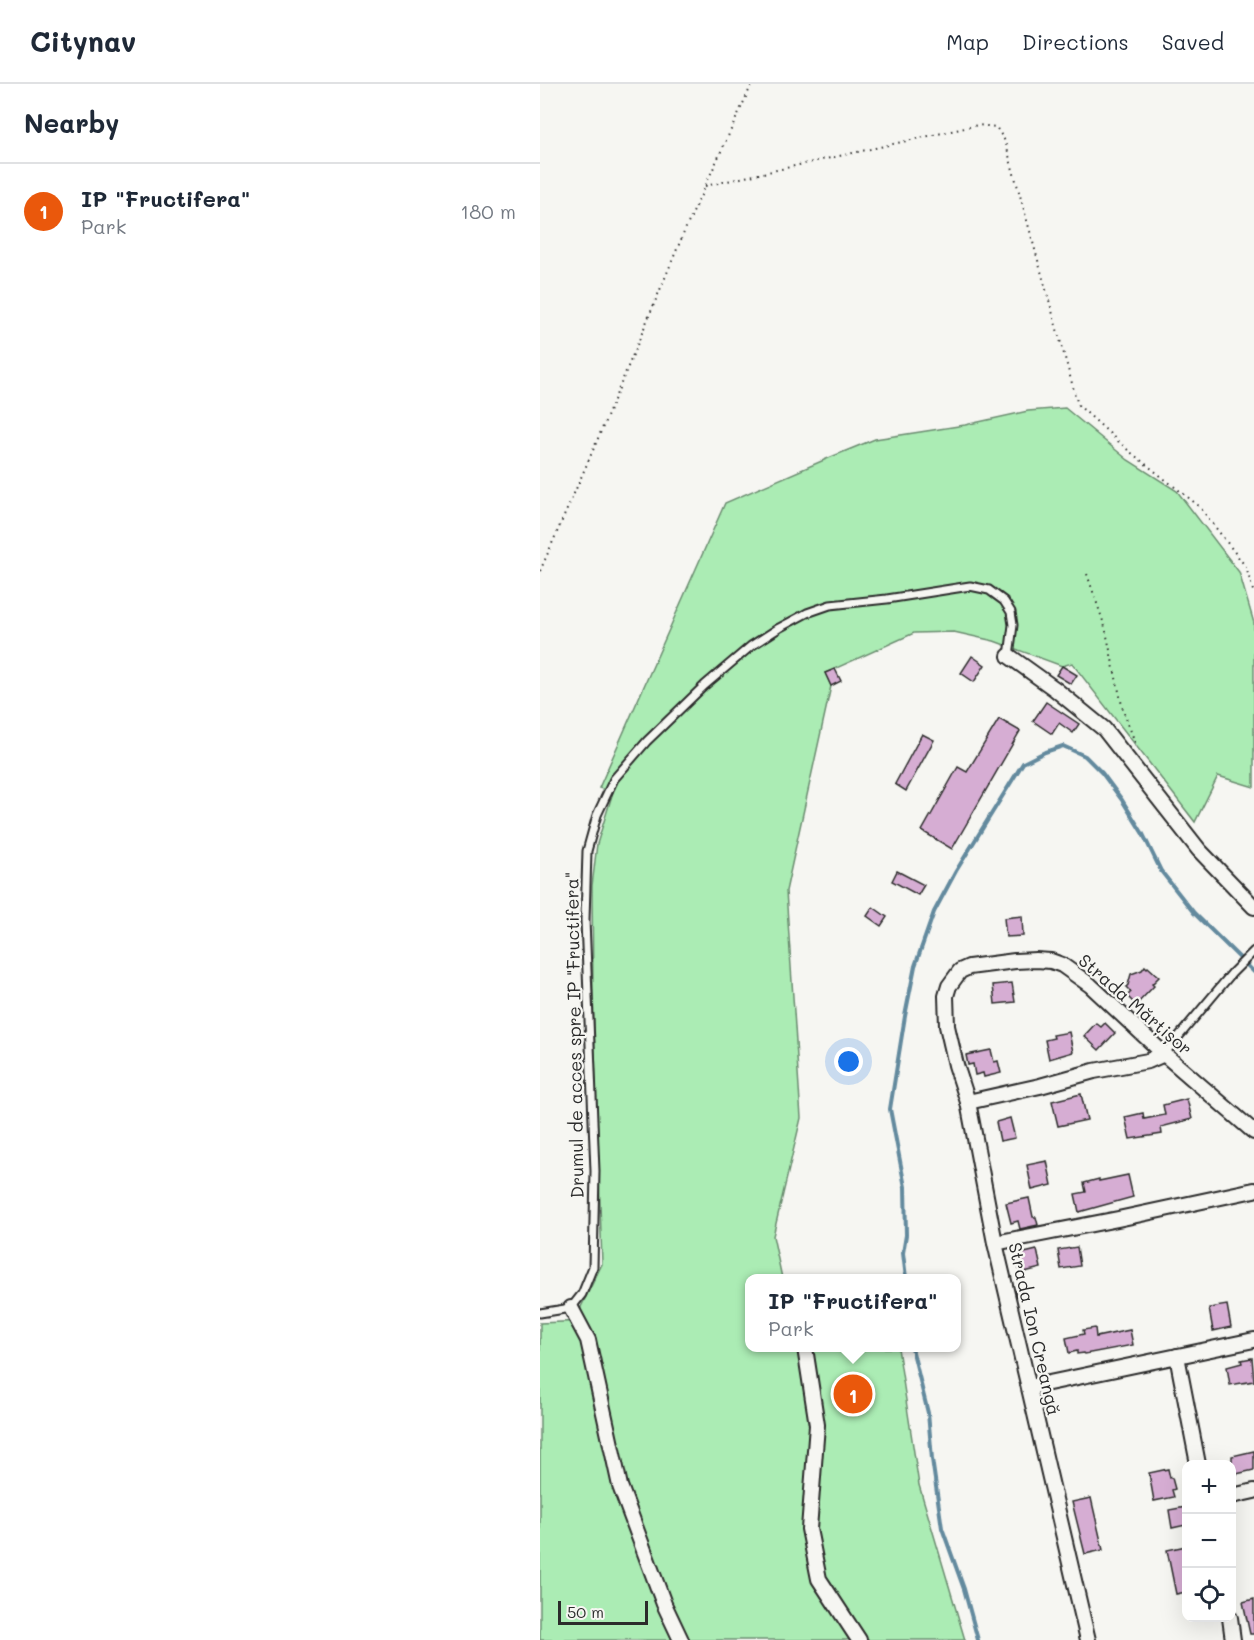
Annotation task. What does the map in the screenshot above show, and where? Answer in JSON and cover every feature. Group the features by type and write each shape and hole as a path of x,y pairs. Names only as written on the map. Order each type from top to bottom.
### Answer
{"street":[{"path":"1009,656 1055,689 1104,729 1199,850 1254,907"},
{"name":"Strada Mărțișor","path":"947,1026 946,996 954,977 960,971 969,967 1015,961 1051,961 1070,969 1090,985 1164,1054 1254,1132"},
{"name":"Strada Ion Creangă","path":"947,1026 968,1102 995,1243 1088,1640"},
{"path":"968,1102 1094,1071 1148,1062 1164,1054"},
{"path":"995,1243 1254,1190"},
{"path":"571,1308 588,1340 620,1486 664,1604 681,1640"},
{"path":"1030,1387 1254,1340"},
{"path":"807,1352 817,1425 809,1529 819,1578 860,1640"},
{"path":"1177,1356 1197,1460"},
{"path":"1236,1495 1254,1491"},
{"path":"1231,1622 1233,1640"}],"lane":[{"name":"Drumul de acces spre IP \"Fructifera\"","path":"571,1308 582,1294 593,1267 595,1171 585,920 587,851 597,815 614,779 647,741 705,685 752,646 778,628 807,613 830,605 970,586 989,590 1004,601 1011,612 1014,625 1009,656"},
{"path":"1164,1054 1253,951"},
{"path":"540,1312 571,1308"}],"path":[{"path":"540,571 705,186 752,84"},
{"path":"705,186 978,125 996,127 1005,141 1078,405 1129,451 1199,506 1246,567 1254,594"},
{"path":"1087,574 1105,627 1123,710 1136,745 1128,760"}],"green space":[{"path":"1065,408 1128,460 1177,491 1239,572 1254,623 1254,787 1218,776 1195,822 1072,663 1062,666 994,641 954,632 914,633 825,673 831,686 786,891 801,1118 773,1236 781,1274 745,1274 745,1352 899,1352 919,1485 965,1640 540,1640 540,1323 584,1321 579,1314 581,1307 602,1264 593,992 592,886 597,844 613,792 599,788 725,503 875,439 965,425 1028,411"}],"building":[{"path":"972,656 985,665 974,682 961,673"},
{"path":"1062,666 1077,675 1071,684 1056,675"},
{"path":"835,669 841,681 831,686 825,673"},
{"path":"1046,702 1079,724 1073,733 1059,723 1052,734 1033,721"},
{"path":"999,719 1020,731 952,849 922,831 958,767 967,772"},
{"path":"922,734 934,740 906,791 895,784"},
{"path":"897,871 924,885 918,895 892,881"},
{"path":"873,907 887,917 881,926 867,916"},
{"path":"1022,916 1023,936 1006,937 1004,918"},
{"path":"1145,966 1159,977 1152,984 1154,986 1136,1005 1127,996 1131,992 1126,987 1131,974 1142,970"},
{"path":"1012,983 1015,1002 995,1004 993,985"},
{"path":"1096,1023 1101,1027 1105,1023 1115,1033 1099,1050 1084,1036"},
{"path":"1069,1032 1073,1052 1049,1059 1045,1040 1054,1038 1053,1035"},
{"path":"991,1050 994,1062 998,1061 1001,1073 984,1077 983,1073 975,1075 973,1064 968,1065 966,1055"},
{"path":"1081,1094 1087,1120 1058,1126 1052,1101"},
{"path":"1187,1099 1192,1119 1161,1127 1162,1134 1130,1139 1125,1117 1143,1113 1144,1119 1165,1115 1163,1105"},
{"path":"1010,1118 1015,1138 1000,1141 996,1122"},
{"path":"1047,1161 1052,1185 1032,1190 1027,1165"},
{"path":"1128,1175 1133,1197 1079,1212 1075,1194 1086,1192 1084,1183"},
{"path":"1029,1198 1033,1217 1036,1217 1038,1225 1020,1229 1018,1221 1011,1223 1006,1203"},
{"path":"1077,1247 1080,1266 1061,1269 1058,1250"},
{"path":"1037,1250 1041,1268 1020,1273 1016,1255"},
{"path":"1227,1305 1231,1327 1213,1331 1209,1308"},
{"path":"1095,1328 1096,1337 1130,1330 1133,1345 1085,1354 1077,1354 1077,1351 1069,1353 1066,1338 1084,1334 1083,1330"},
{"path":"1252,1358 1254,1381 1230,1385 1227,1367 1242,1363 1241,1360"},
{"path":"1254,1451 1254,1470 1236,1474 1236,1460 1232,1460 1232,1456"},
{"path":"1168,1469 1175,1489 1172,1490 1174,1497 1154,1501 1149,1473"},
{"path":"1091,1498 1103,1550 1085,1554 1072,1502"},
{"path":"1182,1508 1182,1526 1172,1528 1169,1510"},
{"path":"1182,1547 1182,1593 1176,1594 1167,1550"},
{"path":"1254,1599 1254,1634 1250,1634 1243,1602"}],"waterway":[{"path":"906,1274 903,1253 906,1235 905,1187 890,1109 915,966 934,912 956,871 1023,763 1063,746 1085,756 1102,773 1122,800 1143,834 1161,871 1194,913 1254,972"},
{"path":"913,1352 928,1413 942,1528 964,1589 978,1640"}],"place":[{"name":"IP \"Fructifera\"","path":"853,1394"}]}
